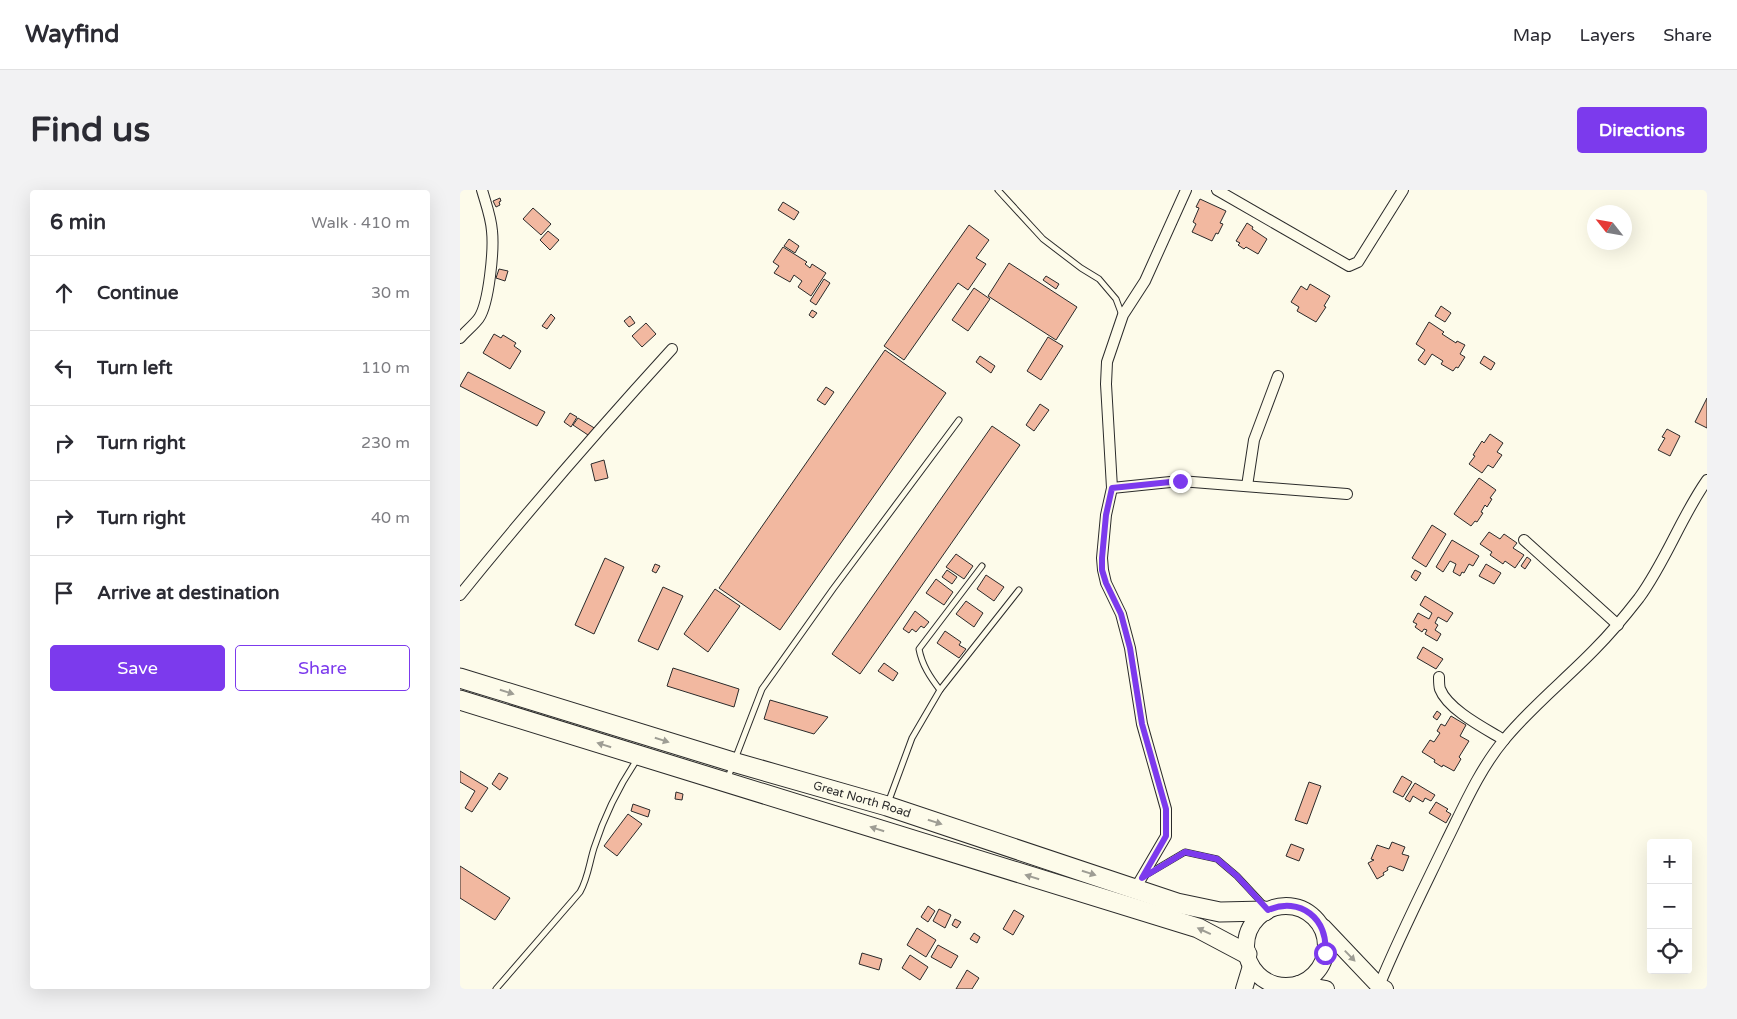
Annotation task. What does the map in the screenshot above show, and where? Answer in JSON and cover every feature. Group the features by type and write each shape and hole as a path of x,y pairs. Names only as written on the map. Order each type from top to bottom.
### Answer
{"highway":[{"name":"Great North Road","path":"460,678 1138,883 1177,903 1220,912 1267,910"},
{"name":"Great North Road","path":"460,700 1198,928 1249,960"}],"main road":[{"path":"1244,989 1249,960 1246,942 1249,930 1256,919 1267,910 1284,905 1300,908 1310,913 1382,988"},
{"path":"1293,986 1311,977 1323,960 1325,939 1321,926"},
{"path":"1249,960 1260,977 1272,984 1326,989"}],"street":[{"path":"460,338 480,317 487,289 491,261 492,232 490,214 482,190"},
{"path":"1138,883 1166,836 1166,809 1142,724 1130,648 1121,614 1102,570 1106,515 1112,488 1106,384 1107,362 1122,316 1145,281 1186,190"},
{"path":"1218,190 1349,266 1358,262 1403,190"},
{"path":"460,595 598,431 672,349"},
{"path":"1247,486 1254,440 1278,376"},
{"path":"1382,988 1396,946 1458,818 1494,753 1537,704 1595,649 1618,624 1655,574 1690,506 1707,480"},
{"path":"1112,488 1180,481 1347,494"},
{"path":"1524,540 1618,624"},
{"path":"1439,677 1440,689 1449,702 1461,713 1504,740"}],"lane":[{"path":"998,190 1043,238 1081,268 1100,279 1116,299 1122,316"},
{"path":"726,783 762,689 833,589 959,420"},
{"path":"940,690 927,672 919,649 982,566"},
{"path":"887,806 912,738 940,690 1019,590"},
{"path":"496,989 580,892 586,881 594,849 610,807 618,789 639,756"},
{"path":"1138,883 1185,852 1217,859 1237,876 1267,910"}],"building":[{"path":"500,198 500,205 496,207 493,201"},
{"path":"1200,199 1226,211 1220,223 1223,224 1212,241 1192,232 1196,224 1193,222 1199,208 1196,207"},
{"path":"783,202 799,212 794,220 778,210"},
{"path":"533,208 551,224 541,235 523,219"},
{"path":"1247,223 1253,227 1252,229 1267,239 1258,254 1246,247 1244,249 1236,241"},
{"path":"969,225 989,240 976,258 986,264 968,290 958,283 904,360 884,346"},
{"path":"548,231 559,240 550,250 540,240"},
{"path":"789,239 799,246 795,253 784,246"},
{"path":"783,247 807,262 805,264 810,268 812,264 826,273 811,296 798,287 802,281 794,275 790,282 774,273 779,266 773,262"},
{"path":"1009,263 1077,307 1056,340 988,296"},
{"path":"499,269 508,271 505,281 496,278"},
{"path":"1046,276 1059,284 1056,289 1043,280"},
{"path":"824,279 830,283 816,305 810,301"},
{"path":"1310,284 1330,296 1324,306 1326,307 1316,322 1297,311 1299,307 1291,302 1301,286 1307,290"},
{"path":"974,288 990,299 968,331 952,320"},
{"path":"1441,306 1451,313 1445,322 1435,316"},
{"path":"812,310 817,313 813,318 809,315"},
{"path":"551,314 555,318 547,329 542,326"},
{"path":"630,316 635,323 629,327 624,321"},
{"path":"1429,322 1456,343 1457,341 1465,345 1460,354 1465,357 1458,368 1456,367 1453,371 1441,364 1443,361 1432,354 1425,365 1418,360 1425,350 1416,344"},
{"path":"646,323 656,334 642,347 632,336"},
{"path":"494,334 501,338 503,335 516,343 514,346 521,351 510,369 483,353"},
{"path":"1048,337 1063,346 1041,380 1027,371"},
{"path":"885,350 946,393 780,630 719,588"},
{"path":"980,356 995,366 991,373 976,362"},
{"path":"1484,356 1495,363 1491,370 1480,363"},
{"path":"468,372 545,412 537,426 460,386"},
{"path":"826,387 834,392 825,405 817,400"},
{"path":"1707,398 1707,428 1695,422"},
{"path":"1040,404 1049,410 1034,431 1026,425"},
{"path":"570,413 577,417 571,427 564,422"},
{"path":"578,418 596,429 591,437 573,425"},
{"path":"992,426 1020,445 860,674 832,654"},
{"path":"1667,429 1680,436 1670,456 1658,450 1665,438 1662,437"},
{"path":"1490,434 1503,443 1497,452 1502,455 1493,468 1488,465 1482,473 1469,464 1482,441 1484,443"},
{"path":"604,460 608,478 595,481 591,464"},
{"path":"1479,478 1496,490 1490,498 1492,499 1487,507 1485,505 1481,512 1483,513 1477,522 1475,521 1471,526 1454,514"},
{"path":"1432,525 1446,534 1426,567 1412,558"},
{"path":"1489,532 1500,539 1504,534 1517,543 1513,548 1524,555 1515,568 1505,561 1503,564 1490,555 1492,552 1480,544"},
{"path":"1452,540 1479,556 1473,566 1469,564 1460,576 1453,572 1456,564 1450,561 1443,572 1436,567"},
{"path":"956,554 973,566 964,579 946,567"},
{"path":"1527,557 1531,560 1525,569 1521,566"},
{"path":"605,558 624,567 594,634 575,625"},
{"path":"655,564 660,566 656,573 652,571"},
{"path":"1486,564 1501,573 1494,584 1479,576"},
{"path":"947,570 957,577 952,584 942,577"},
{"path":"1415,570 1421,573 1416,581 1411,577"},
{"path":"986,575 1004,587 994,601 977,589"},
{"path":"936,579 953,592 944,605 926,593"},
{"path":"663,587 683,596 658,650 638,641"},
{"path":"715,589 740,606 708,652 684,634"},
{"path":"1425,596 1453,613 1447,622 1438,617 1435,623 1438,625 1435,630 1441,634 1437,641 1425,634 1427,630 1424,629 1422,632 1415,627 1417,624 1413,622 1418,613 1429,619 1432,613 1420,605"},
{"path":"966,601 983,613 974,627 956,614"},
{"path":"915,611 929,622 924,628 921,626 916,632 912,629 909,633 903,629"},
{"path":"945,631 961,642 959,645 966,649 959,658 937,643"},
{"path":"1423,647 1443,659 1436,669 1417,658"},
{"path":"884,663 898,673 893,681 878,671"},
{"path":"673,668 739,689 734,707 667,686"},
{"path":"770,700 828,717 814,734 764,719"},
{"path":"1437,711 1441,714 1437,720 1433,717"},
{"path":"1451,716 1466,725 1460,736 1469,741 1459,757 1461,759 1454,771 1443,765 1442,767 1422,752 1430,740 1434,742 1440,733 1437,731 1441,724 1445,726"},
{"path":"460,771 488,788 472,812 465,808 475,791 460,782"},
{"path":"499,773 508,778 500,790 492,784"},
{"path":"1402,776 1412,782 1403,797 1393,792"},
{"path":"1309,782 1321,786 1307,824 1295,820"},
{"path":"1415,783 1435,795 1431,801 1425,798 1423,802 1413,796 1410,802 1405,799"},
{"path":"676,792 683,794 682,800 675,799"},
{"path":"1436,802 1448,809 1446,811 1451,814 1446,823 1429,813"},
{"path":"633,804 650,810 648,817 631,811"},
{"path":"628,814 642,824 617,856 604,846"},
{"path":"1392,842 1405,847 1402,854 1409,856 1403,871 1390,866 1383,873 1384,875 1377,879 1368,863 1374,860 1371,859 1377,845 1389,849"},
{"path":"1291,844 1304,849 1299,861 1286,856"},
{"path":"460,866 510,898 495,920 460,898"},
{"path":"928,906 935,911 928,922 921,917"},
{"path":"939,909 951,915 945,928 933,921"},
{"path":"1014,910 1024,916 1013,935 1003,929"},
{"path":"955,919 961,922 957,928 952,925"},
{"path":"917,928 936,940 926,957 907,945"},
{"path":"974,933 980,937 977,943 970,939"},
{"path":"938,945 958,956 951,968 931,957"},
{"path":"862,953 882,959 879,970 859,964"},
{"path":"910,955 928,967 920,980 902,968"},
{"path":"967,970 979,978 972,989 956,989"}],"route":[{"path":"1180,481 1112,488 1106,515 1102,570 1121,614 1135,673 1142,724 1166,809 1166,836 1142,878 1185,852 1217,859 1237,876 1268,910 1278,906 1289,906 1300,908 1310,913 1318,921 1324,932 1325,953"}]}
